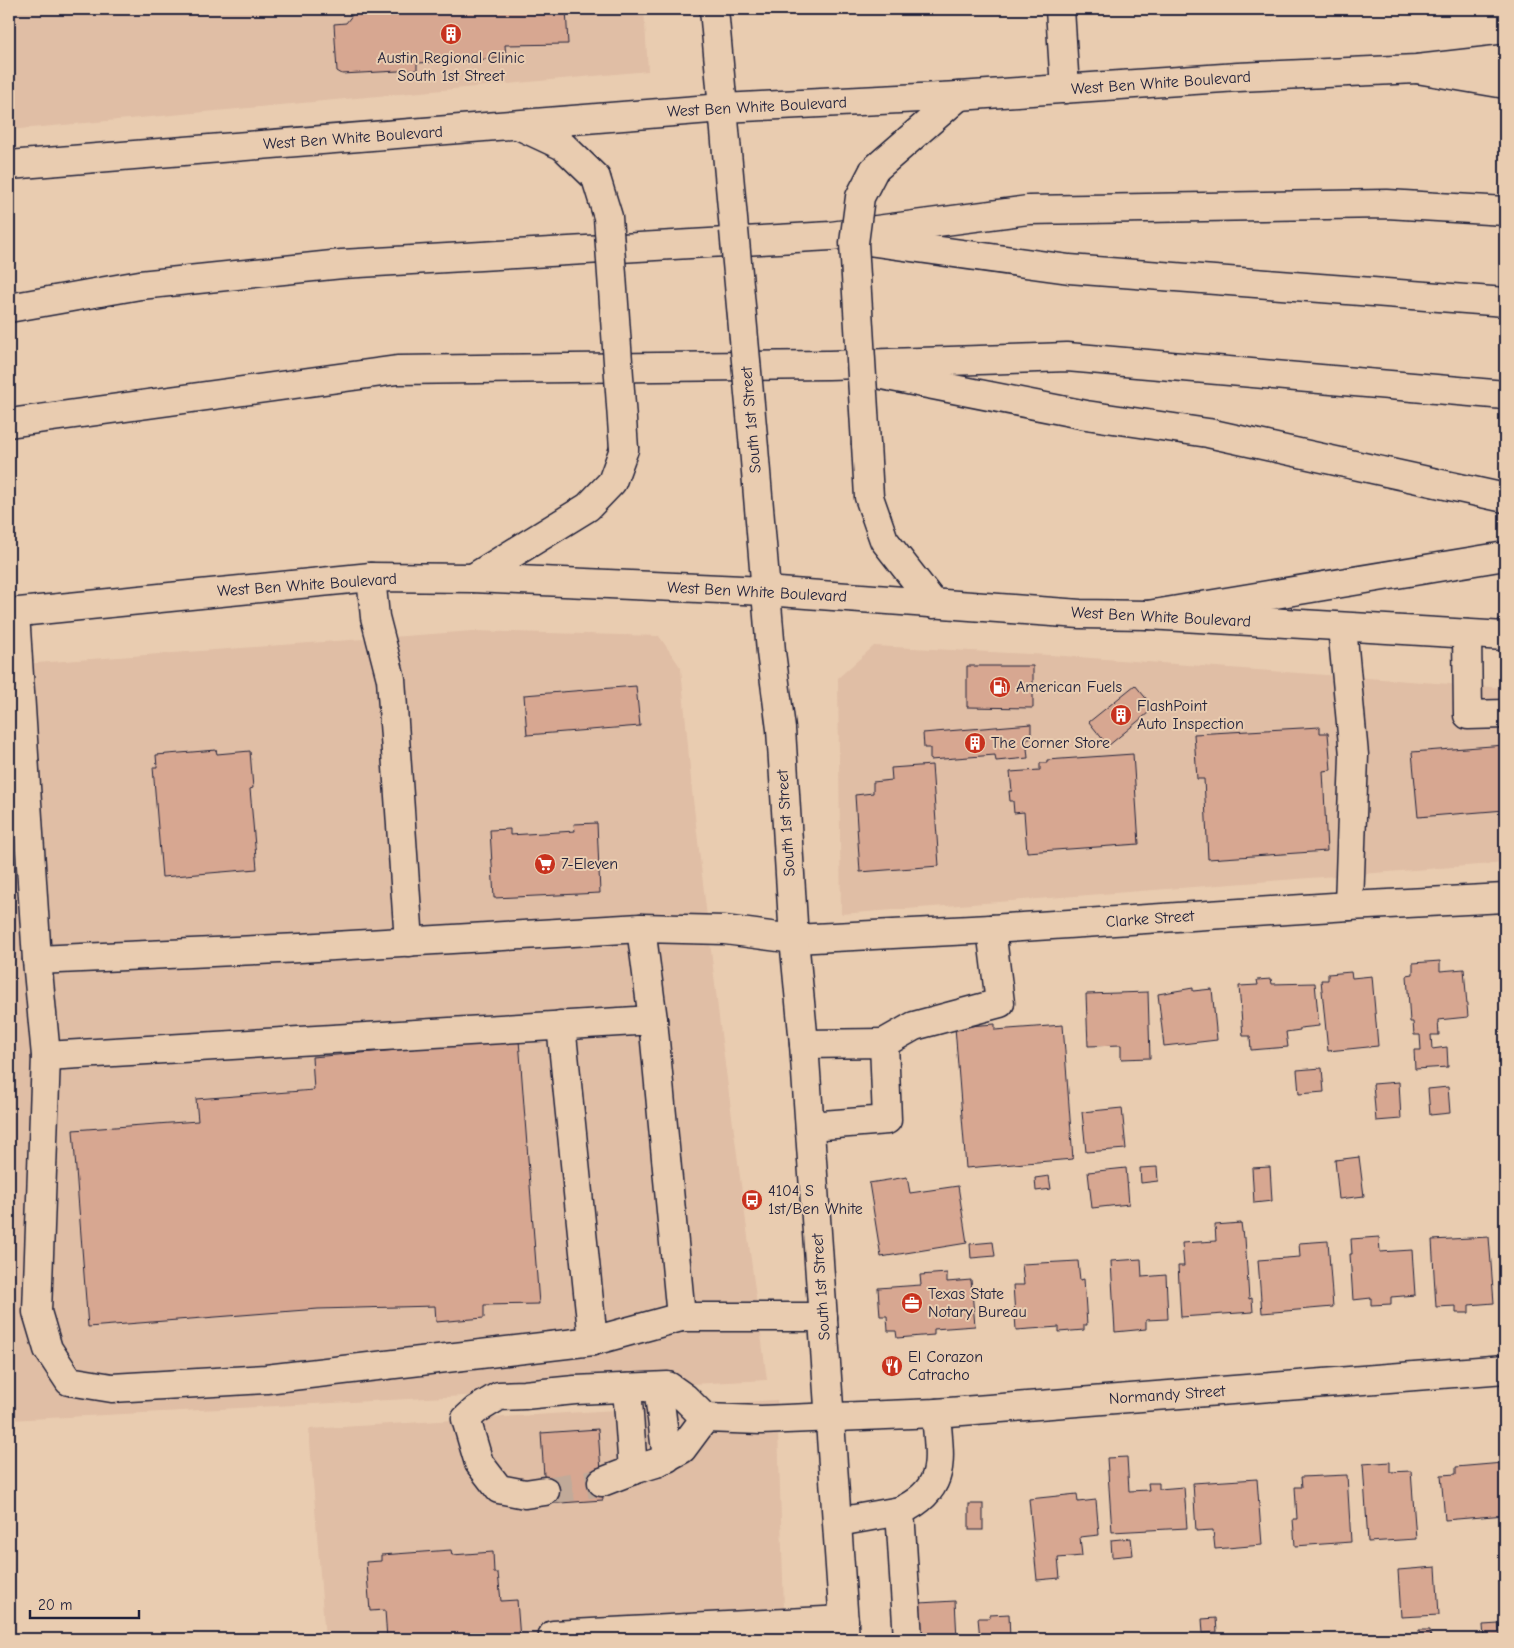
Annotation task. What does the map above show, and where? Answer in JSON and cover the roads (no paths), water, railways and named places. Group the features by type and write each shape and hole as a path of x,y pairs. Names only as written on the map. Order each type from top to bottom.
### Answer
{"main road":[{"name":"South 1st Street","path":"714,9 754,448 765,591 780,729 845,1630"},
{"path":"1060,9 1065,89"},
{"name":"West Ben White Boulevard","path":"9,165 723,108 959,96 1238,77 1417,69 1505,59"},
{"path":"1417,69 1505,84"},
{"path":"934,604 884,540 869,497 854,243 860,197 874,170 959,96"},
{"path":"473,578 588,507 612,482 624,449 608,217 596,178 564,146 516,125"},
{"path":"9,308 140,285 342,264 831,236 1028,210 1387,204 1505,211"},
{"path":"831,236 1069,269 1505,302"},
{"path":"9,423 397,370 829,365 1067,357 1505,395"},
{"path":"829,365 1086,415 1208,433 1505,498"},
{"path":"1148,615 1505,556"},
{"name":"West Ben White Boulevard","path":"12,613 370,577 473,578 765,591 1080,614 1148,615 1505,636"},
{"path":"370,577 375,617 391,679 409,942"},
{"path":"12,613 37,960 46,1056 37,1312 48,1349 69,1380 112,1388 266,1379 593,1341 681,1317 823,1317"},
{"path":"1342,627 1354,755 1349,906"},
{"path":"1467,634 1468,715 1505,714"},
{"name":"Clarke Street","path":"37,960 409,942 642,928 725,930 794,938 991,929 1505,898"},
{"path":"642,928 653,1020 681,1317"},
{"path":"804,1044 884,1043 914,1026 1000,1003 991,929"},
{"path":"46,1056 653,1020"},
{"path":"561,1026 593,1341"},
{"path":"810,1126 887,1120 884,1043"},
{"name":"Normandy Street","path":"705,1418 760,1420 936,1413 1505,1370"},
{"path":"545,1491 525,1494 499,1489 479,1464 466,1419 476,1410 499,1396 524,1396 575,1390 668,1386 685,1398 705,1418 682,1450 656,1463 602,1482"},
{"path":"658,1387 667,1458"},
{"path":"627,1388 633,1470"},
{"path":"838,1522 900,1511 916,1504 929,1493 935,1482 939,1459 936,1413"},
{"path":"900,1511 908,1639"},
{"path":"553,1639 553,1635 845,1630"}],"tunnel":[{"path":"545,1491 602,1482"}],"place":[{"name":"Austin Regional Clinic South 1st Street","path":"451,34"},
{"name":"American Fuels","path":"1000,687"},
{"name":"FlashPoint Auto Inspection","path":"1121,715"},
{"name":"The Corner Store","path":"975,743"},
{"name":"7-Eleven","path":"545,864"},
{"name":"4104 S 1st/Ben White","path":"752,1200"},
{"name":"Texas State Notary Bureau","path":"912,1303"},
{"name":"El Corazon Catracho","path":"892,1366"}]}
